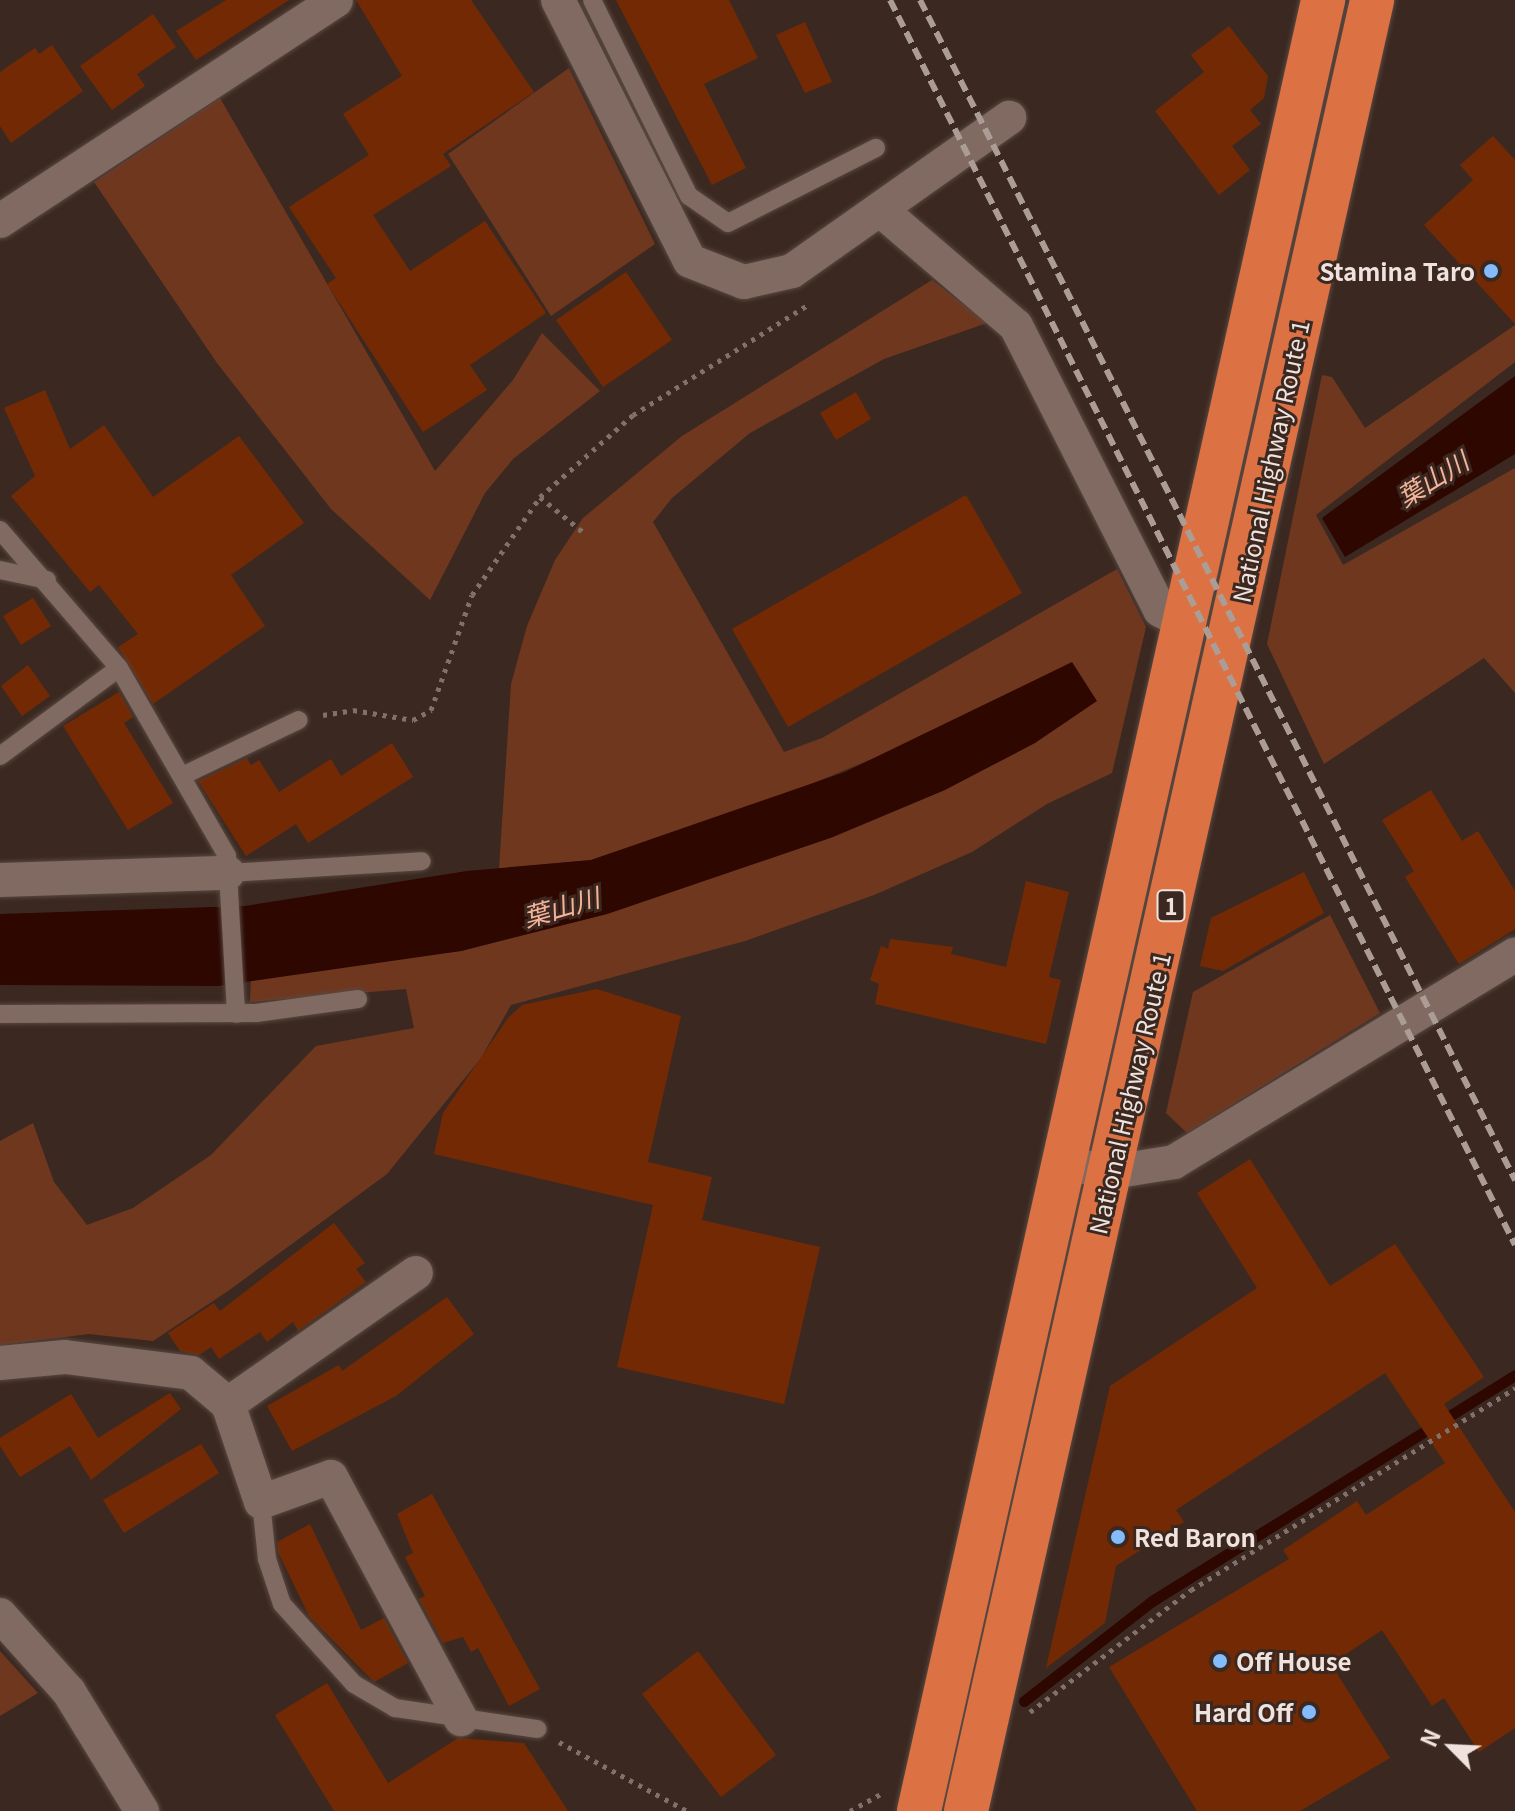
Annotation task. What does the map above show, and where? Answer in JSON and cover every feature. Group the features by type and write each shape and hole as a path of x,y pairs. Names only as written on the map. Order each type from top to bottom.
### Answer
{"highway":[{"name":"National Highway Route 1","path":"904,1800 1062,1163 1323,0"},
{"name":"National Highway Route 1","path":"966,1811 1112,1172 1372,0"}],"street":[{"path":"0,221 336,0"},
{"path":"558,0 690,261 744,282 792,271 883,212 1009,118"},
{"path":"883,212 1016,326 1160,610 1182,621"},
{"path":"0,880 228,881"},
{"path":"1062,1163 1112,1172 1174,1162 1515,955"},
{"path":"228,1404 416,1273"},
{"path":"0,1363 65,1357 191,1373 228,1404 261,1502 331,1477 461,1719"},
{"path":"0,1615 69,1692 142,1811"}],"lane":[{"path":"592,0 689,196 728,223 876,148"},
{"path":"0,530 47,580 119,668 184,775 227,856 236,1009"},
{"path":"0,570 47,580"},
{"path":"0,756 119,668"},
{"path":"184,775 299,720"},
{"path":"228,881 422,861"},
{"path":"0,1014 236,1009 358,999"},
{"path":"261,1502 267,1559 282,1604 317,1650 354,1684 395,1708 537,1729"}],"path":[{"path":"299,720 353,710 413,720 431,710 472,595 540,497 633,415 815,299"},
{"path":"540,497 583,532"},
{"path":"1025,1716 1191,1590 1515,1388"},
{"path":"537,1729 687,1811"},
{"path":"850,1811 904,1800"}],"shaded area":[{"path":"569,68 655,244 551,316 448,154"},
{"path":"220,98 435,471 513,380 542,333 600,391 513,459 485,493 430,600 331,509 217,363 94,182"},
{"path":"932,280 987,323 884,359 750,433 672,498 653,522 784,752 822,738 1117,569 1146,627 1112,773 1047,804 972,852 874,895 745,941 511,1005 481,1058 387,1174 228,1291 153,1341 89,1334 0,1345 0,1141 33,1123 54,1182 87,1225 133,1208 211,1155 316,1046 414,1028 406,989 250,1002 251,977 461,951 607,914 833,837 1072,663 906,745 755,807 591,860 499,869 511,684 527,626 555,560 583,518 682,436"},
{"path":"1515,325 1515,362 1316,515 1343,565 1515,468 1515,693 1484,658 1324,764 1267,644 1322,375 1332,377 1365,428"},
{"path":"1330,915 1380,1013 1187,1133 1166,1113 1193,992"},
{"path":"0,1651 38,1693 0,1716"}],"water":[{"name":"葉山川","path":"1515,376 1515,454 1345,557 1322,518"},
{"name":"葉山川","path":"1072,662 1097,701 1035,743 945,790 833,837 607,914 461,951 218,986 0,985 0,914 245,906 467,871 591,860 845,772"}],"building":[{"path":"226,0 289,0 196,60 176,31"},
{"path":"356,0 471,0 534,92 443,154 451,166 373,215 410,271 485,221 546,313 470,365 487,390 423,432 327,284 336,278 289,207 369,155 343,114 402,76"},
{"path":"616,0 729,0 758,58 704,84 746,168 712,185"},
{"path":"153,14 176,47 137,74 145,86 112,110 80,66"},
{"path":"805,22 832,82 805,93 776,35"},
{"path":"1229,26 1268,76 1264,98 1250,110 1261,124 1232,146 1250,170 1219,195 1155,111 1204,72 1191,55"},
{"path":"52,45 83,91 11,143 0,126 0,72 35,48 39,54"},
{"name":"Stamina Taro","path":"1493,136 1515,160 1515,324 1424,225 1473,180 1460,165"},
{"path":"626,272 672,340 603,387 556,320"},
{"path":"45,390 70,449 104,425 153,497 239,436 304,523 231,575 265,626 153,704 118,647 138,634 99,585 90,592 11,496 35,476 4,408"},
{"path":"856,392 871,419 836,440 820,413"},
{"path":"966,495 1022,593 788,727 732,629"},
{"path":"33,598 51,626 21,645 3,616"},
{"path":"28,665 50,696 22,716 1,686"},
{"path":"119,692 133,717 124,723 173,803 128,830 63,726"},
{"path":"392,743 413,777 308,843 296,824 246,856 198,781 247,758 251,765 259,760 279,792 331,759 341,776"},
{"path":"1431,790 1462,841 1478,831 1515,891 1515,929 1459,964 1405,877 1414,871 1382,820"},
{"path":"1304,872 1324,913 1223,971 1200,966 1211,918"},
{"path":"1026,881 1069,892 1049,977 1061,980 1046,1044 875,1004 879,984 870,980 881,946 888,949 890,939 953,947 951,954 1006,967"},
{"path":"597,989 681,1016 648,1162 712,1177 702,1220 820,1247 784,1404 617,1367 653,1205 434,1154 443,1113 508,1018 522,1005"},
{"path":"1250,1159 1330,1286 1395,1244 1484,1377 1444,1404 1515,1512 1515,1728 1479,1752 1444,1698 1432,1706 1382,1630 1331,1664 1390,1758 1300,1811 1197,1811 1109,1667 1289,1559 1283,1550 1357,1501 1366,1515 1445,1463 1385,1373 1176,1510 1184,1522 1116,1566 1105,1623 1046,1668 1110,1386 1257,1288 1197,1193"},
{"path":"334,1223 365,1263 356,1269 366,1282 298,1331 293,1322 267,1342 260,1332 219,1359 211,1347 199,1355 180,1351 168,1333 214,1303 220,1311"},
{"path":"447,1297 474,1334 396,1396 292,1451 267,1406 339,1365 342,1371"},
{"path":"170,1393 181,1409 91,1480 70,1446 20,1477 0,1446 0,1438 71,1394 98,1438"},
{"path":"201,1444 219,1473 124,1533 103,1500"},
{"path":"432,1494 540,1689 509,1706 478,1648 471,1652 463,1637 443,1643 419,1599 425,1596 405,1557 413,1553 397,1514"},
{"path":"310,1524 361,1630 384,1618 408,1663 374,1682 309,1616 278,1552 277,1542"},
{"path":"698,1651 776,1755 721,1797 642,1694"},
{"path":"327,1683 388,1783 458,1738 524,1743 568,1811 334,1811 275,1715"}],"waterway":[{"path":"1024,1701 1152,1601 1515,1375"}],"railway":[{"path":"890,0 1515,1245"},
{"path":"920,0 1515,1180"}],"place":[{"name":"Stamina Taro","path":"1491,271"},
{"name":"Red Baron","path":"1118,1537"},
{"name":"Off House","path":"1220,1661"},
{"name":"Hard Off","path":"1309,1712"}]}
